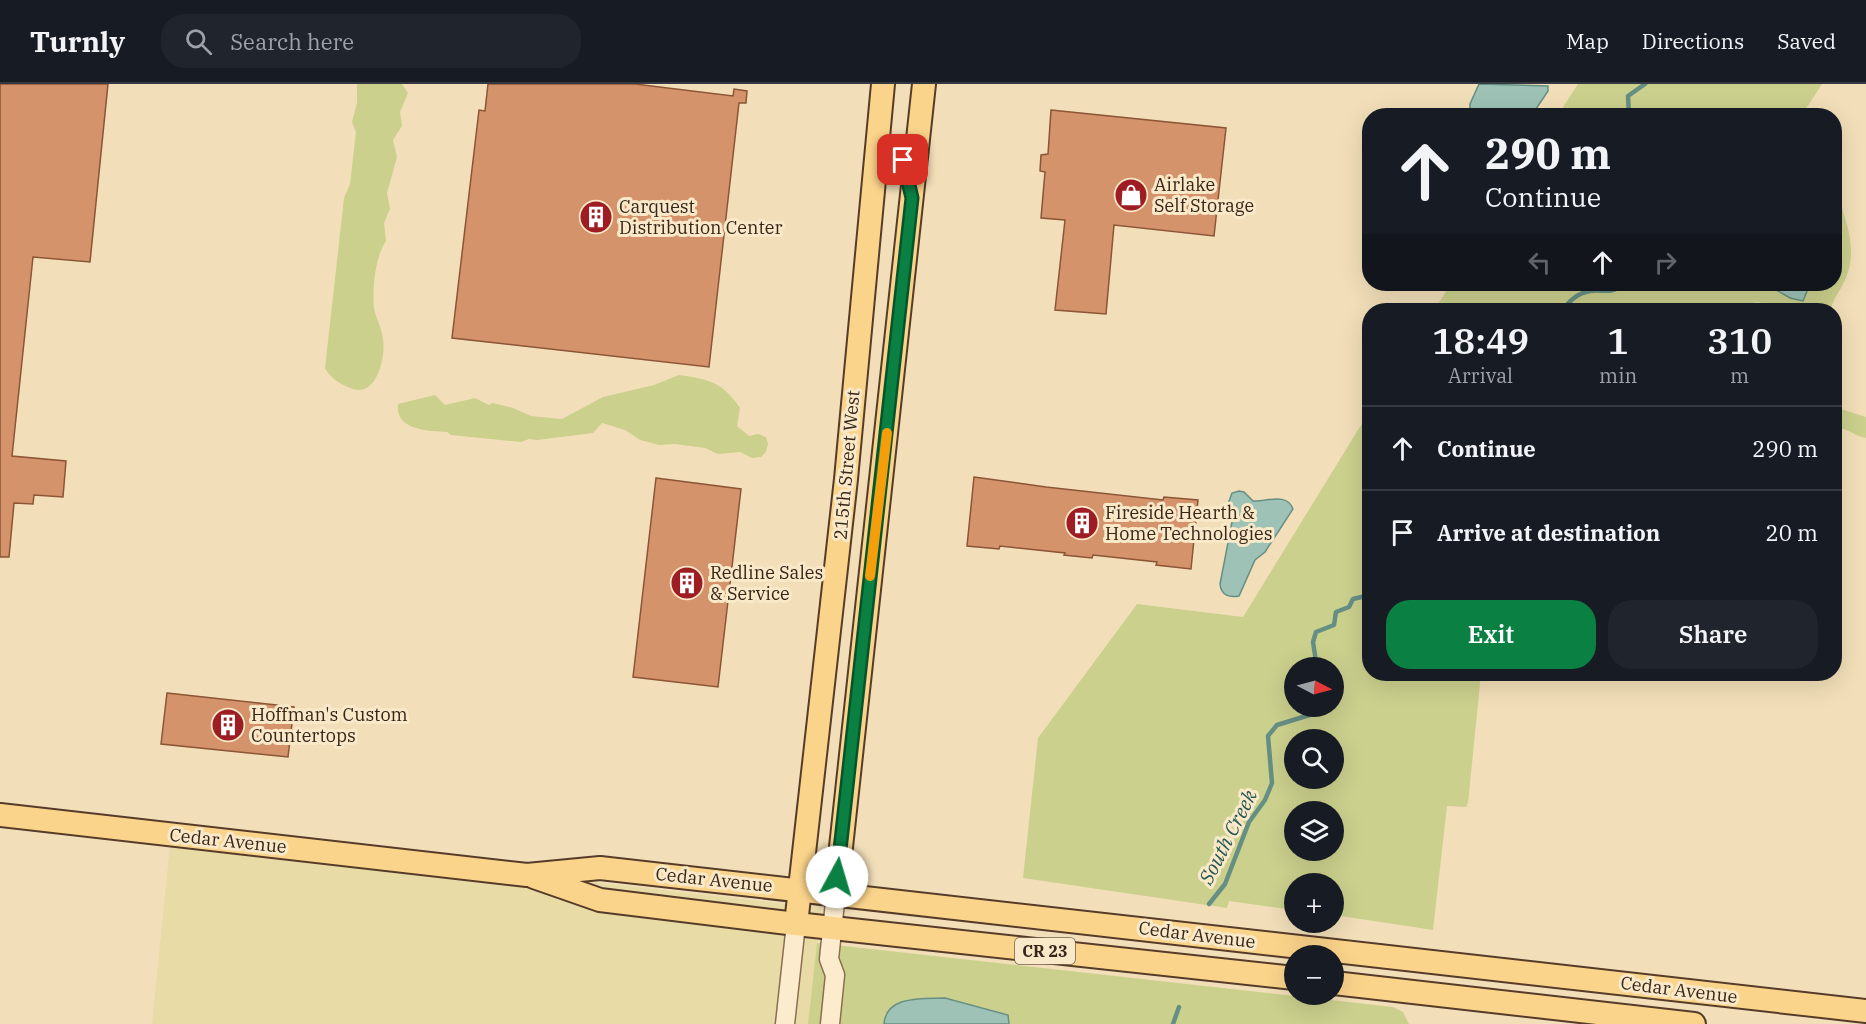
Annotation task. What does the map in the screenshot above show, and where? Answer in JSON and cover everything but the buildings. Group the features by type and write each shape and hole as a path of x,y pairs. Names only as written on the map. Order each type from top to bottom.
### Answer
{"main road":[{"name":"215th Street West","path":"796,924 846,479 882,84"},
{"path":"909,84 903,160 912,198"},
{"name":"215th Street West","path":"836,893 924,84"},
{"name":"Cedar Avenue","path":"0,815 527,875 600,868 800,889 1866,1011"},
{"name":"Cedar Avenue","path":"527,875 600,900 796,924 1284,977"},
{"name":"Cedar Avenue","path":"1344,984 1694,1024"}],"street":[{"path":"830,1024 835,975 829,959 836,893"},
{"name":"215th Street West","path":"785,1024 796,924"}],"shaded area":[{"path":"171,835 821,908 808,1024 152,1024"}],"green space":[{"path":"357,84 402,84 408,93 400,112 402,126 393,140 397,157 387,193 390,209 384,223 386,241 379,256 373,292 374,308 384,346 383,355 374,381 361,390 340,383 330,376 325,368 344,198 350,184 356,132 352,122 357,103"},
{"path":"1578,84 1822,84 1807,108 1563,108"},
{"path":"1842,209 1851,249 1851,260 1842,285"},
{"path":"1446,291 1778,291 1790,298 1803,301 1807,291 1839,291 1833,303 1439,303"},
{"path":"679,375 707,380 727,392 740,408 737,426 749,436 758,434 766,437 768,444 766,452 761,457 752,458 740,452 718,454 705,448 675,444 659,445 640,440 625,430 602,423 593,433 529,439 521,442 451,435 447,432 414,427 407,424 398,413 398,404 435,395 445,405 475,398 489,405 493,403 513,408 531,416 562,419 603,397 654,385"},
{"path":"1842,410 1866,417 1866,438 1843,429"},
{"path":"1362,423 1362,681 1480,681 1468,803 1466,807 1447,806 1433,930 1344,917 1344,873 1284,873 1284,909 1229,901 1227,908 1023,878 1038,738 1137,604 1243,617"},
{"path":"817,943 1284,995 1284,1005 1344,1005 1344,1002 1393,1007 1403,1012 1409,1024 1009,1024 1007,1015 945,998 912,999 885,1017 884,1024 808,1024"}],"water":[{"path":"1479,84 1548,86 1548,91 1537,108 1470,108"},
{"path":"1778,291 1807,291 1803,301 1790,298"},
{"path":"1244,492 1253,501 1281,499 1290,504 1293,509 1265,552 1255,560 1239,596 1232,597 1224,593 1220,584 1232,522 1228,504 1232,493"},
{"path":"945,998 1008,1015 1009,1024 884,1024 886,1015 898,1003 907,1000"}],"waterway":[{"name":"South Creek","path":"1629,108 1628,96 1645,84"},
{"name":"South Creek","path":"1569,303 1577,296 1590,291"},
{"name":"South Creek","path":"1590,291 1611,291"},
{"name":"South Creek","path":"1315,657 1313,642 1316,632 1334,625 1336,612 1349,607 1353,599 1362,597"},
{"name":"South Creek","path":"1209,904 1225,884 1249,822 1265,800 1272,783 1268,736 1277,725 1303,717"},
{"name":"South Creek","path":"1173,1024 1179,1007"}],"slow traffic":[{"path":"870,576 887,433"}],"place":[{"name":"Airlake Self Storage","path":"1131,195"},
{"name":"Carquest Distribution Center","path":"596,217"},
{"name":"Fireside Hearth & Home Technologies","path":"1082,523"},
{"name":"Redline Sales & Service","path":"687,583"},
{"name":"Hoffman's Custom Countertops","path":"228,725"}],"route":[{"path":"837,877 912,198 903,160"}]}
